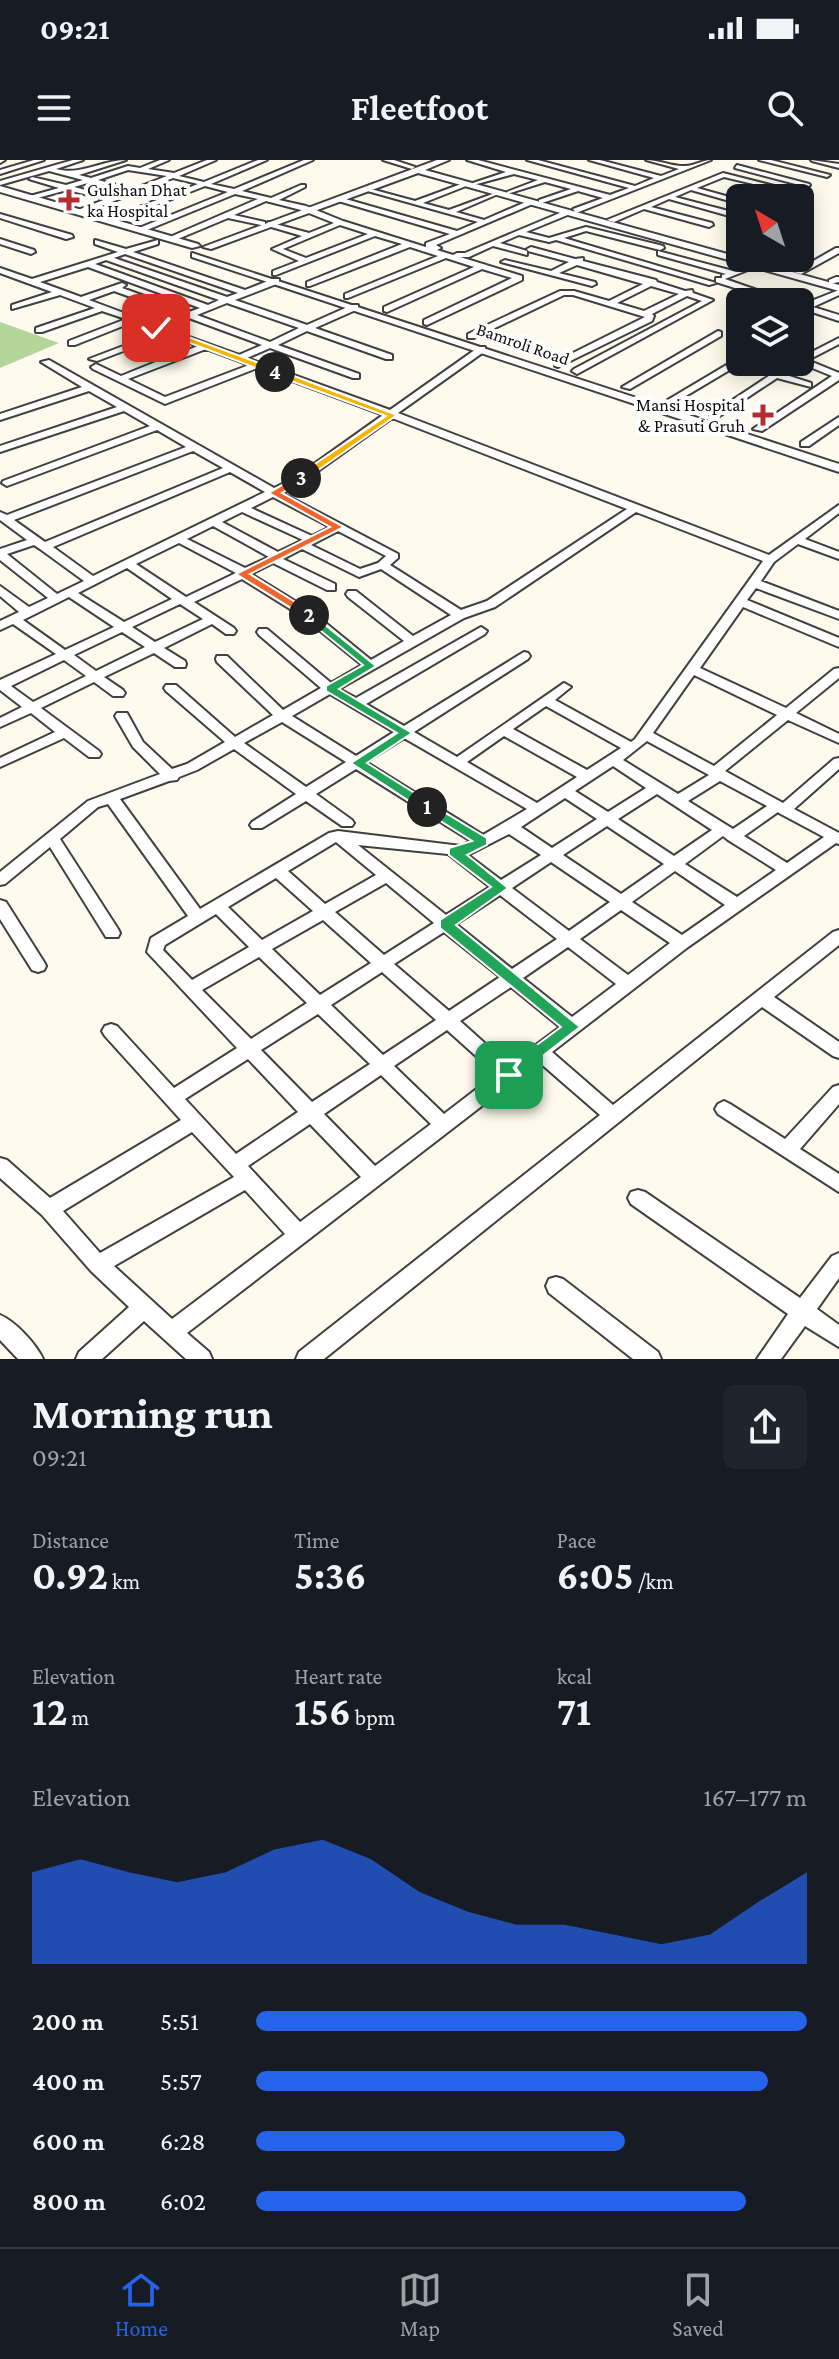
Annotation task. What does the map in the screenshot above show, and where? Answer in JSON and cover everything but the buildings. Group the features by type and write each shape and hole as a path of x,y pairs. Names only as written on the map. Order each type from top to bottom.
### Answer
{"street":[{"path":"0,172 41,160"},
{"path":"0,186 80,160"},
{"path":"71,175 123,160"},
{"path":"141,169 166,160"},
{"path":"81,212 213,160"},
{"path":"250,160 290,168"},
{"path":"142,230 310,160"},
{"path":"386,160 726,254"},
{"path":"306,210 367,190 437,160"},
{"path":"199,249 445,160"},
{"path":"470,160 611,198"},
{"path":"530,160 636,188"},
{"path":"592,160 662,178"},
{"path":"649,160 685,168"},
{"path":"578,189 536,202 429,246 462,256 708,160"},
{"path":"754,160 733,166 803,184"},
{"path":"762,160 827,175"},
{"path":"814,160 839,166"},
{"path":"111,221 262,161"},
{"path":"33,198 128,168 141,169 270,199 519,278 427,322"},
{"path":"48,169 115,186"},
{"path":"416,203 513,172"},
{"path":"611,220 728,175 755,184"},
{"path":"32,179 113,199"},
{"path":"509,193 545,180"},
{"path":"470,185 536,202"},
{"name":"Bamroli Road","path":"0,186 173,239 355,307 839,468"},
{"path":"173,239 303,186"},
{"path":"690,188 726,198"},
{"path":"367,190 485,222"},
{"path":"450,212 496,193"},
{"name":"Bamroli Road","path":"0,196 155,242 199,249"},
{"path":"668,197 726,213"},
{"path":"339,200 456,233"},
{"path":"163,201 308,235"},
{"path":"644,207 709,225"},
{"path":"572,212 726,252"},
{"path":"0,216 69,237"},
{"path":"306,261 276,249 340,223"},
{"path":"387,309 582,229 623,238 733,273"},
{"path":"551,274 637,231"},
{"path":"519,233 554,239 739,288"},
{"path":"156,328 245,293 306,261 374,234"},
{"path":"0,241 31,252"},
{"path":"98,242 245,293"},
{"path":"32,282 155,242"},
{"path":"310,284 410,244"},
{"path":"493,244 577,261 709,300 577,371"},
{"path":"814,263 839,250"},
{"path":"348,296 447,255"},
{"path":"107,258 389,357"},
{"path":"505,262 592,284"},
{"path":"88,264 206,307"},
{"path":"0,270 393,415 770,560"},
{"path":"471,336 558,295 574,293 618,272"},
{"path":"791,272 838,285"},
{"path":"798,272 838,285"},
{"path":"645,314 733,273"},
{"path":"81,300 152,274"},
{"path":"276,277 348,296 839,455"},
{"path":"0,285 20,278"},
{"path":"610,304 653,282"},
{"path":"814,300 838,285"},
{"path":"114,288 356,376"},
{"path":"27,313 11,306 60,292"},
{"path":"558,364 651,318 574,293"},
{"path":"240,358 355,307"},
{"path":"39,330 102,308"},
{"path":"814,311 839,318"},
{"path":"72,343 134,319"},
{"path":"168,332 95,363 120,379 168,401 257,365"},
{"path":"627,387 718,334"},
{"path":"814,354 839,341"},
{"path":"134,344 171,359"},
{"path":"120,379 206,346"},
{"path":"0,626 297,481 482,349"},
{"path":"46,362 274,493 395,557 359,573 243,508"},
{"path":"814,367 839,376"},
{"path":"671,401 726,368"},
{"path":"715,415 774,376"},
{"path":"779,376 808,385"},
{"path":"758,429 839,376"},
{"path":"823,386 839,391"},
{"path":"0,417 90,387"},
{"path":"0,449 125,407"},
{"path":"805,444 839,420"},
{"path":"7,483 158,426"},
{"path":"3,517 194,447"},
{"path":"0,554 40,544 231,468"},
{"path":"0,880 81,812 111,797 172,777 460,615 491,604 635,508"},
{"path":"374,1178 155,952 155,946 343,830 454,852 463,851 510,827 646,735 770,560 834,518 839,508"},
{"path":"3,517 92,581"},
{"path":"213,522 331,587"},
{"path":"94,754 1,685 338,527"},
{"path":"179,539 243,573 307,614 370,666"},
{"path":"797,540 839,556"},
{"path":"0,554 56,599"},
{"path":"128,564 230,631"},
{"path":"382,565 460,615"},
{"path":"755,583 839,615"},
{"path":"0,590 28,613"},
{"path":"69,592 180,664"},
{"path":"352,594 413,642"},
{"path":"741,602 839,643"},
{"path":"14,619 118,693"},
{"path":"0,723 213,619"},
{"path":"356,704 481,631"},
{"path":"263,632 330,689 537,809"},
{"path":"257,825 524,656"},
{"path":"222,659 282,716 482,841"},
{"path":"694,670 839,739"},
{"path":"677,801 717,774 839,672"},
{"path":"457,763 564,687"},
{"path":"171,688 234,743 307,794 386,876 572,1027"},
{"path":"546,700 631,748"},
{"path":"122,716 138,744 172,777"},
{"path":"504,730 587,776"},
{"path":"0,763 64,733"},
{"path":"173,1331 682,943 837,838 646,735"},
{"path":"613,760 787,870"},
{"path":"98,1265 241,1172 310,1113 569,939 674,863 781,808 839,762"},
{"path":"173,1098 656,788"},
{"path":"565,791 737,905"},
{"path":"111,797 198,918"},
{"path":"510,827 682,943"},
{"path":"51,837 112,933"},
{"path":"454,852 628,984"},
{"path":"277,870 509,1075"},
{"path":"190,989 386,876"},
{"path":"0,906 38,966"},
{"path":"217,906 444,1125"},
{"path":"307,1359 839,936"},
{"path":"761,997 839,1051"},
{"path":"111,1031 299,1235"},
{"path":"540,1052 613,1116"},
{"path":"787,1150 839,1092"},
{"path":"724,1109 839,1184"},
{"path":"49,1209 195,1121"},
{"path":"0,1168 49,1209 98,1265 201,1359"},
{"path":"638,1198 839,1337"},
{"path":"768,1359 839,1262"},
{"path":"556,1286 650,1359"},
{"path":"87,1359 145,1306"},
{"path":"0,1325 32,1359"}],"green space":[{"path":"0,322 3,323 59,343 0,368"}],"place":[{"name":"Gulshan Dhat ka Hospital","path":"69,200"},
{"name":"Mansi Hospital & Prasuti Gruh","path":"763,415"}],"route":[{"path":"156,328 393,415 297,481 274,493 338,527 242,574 307,614 370,666 330,689 406,733 357,763 482,841 454,852 501,888 446,924 572,1027 509,1075"}]}
